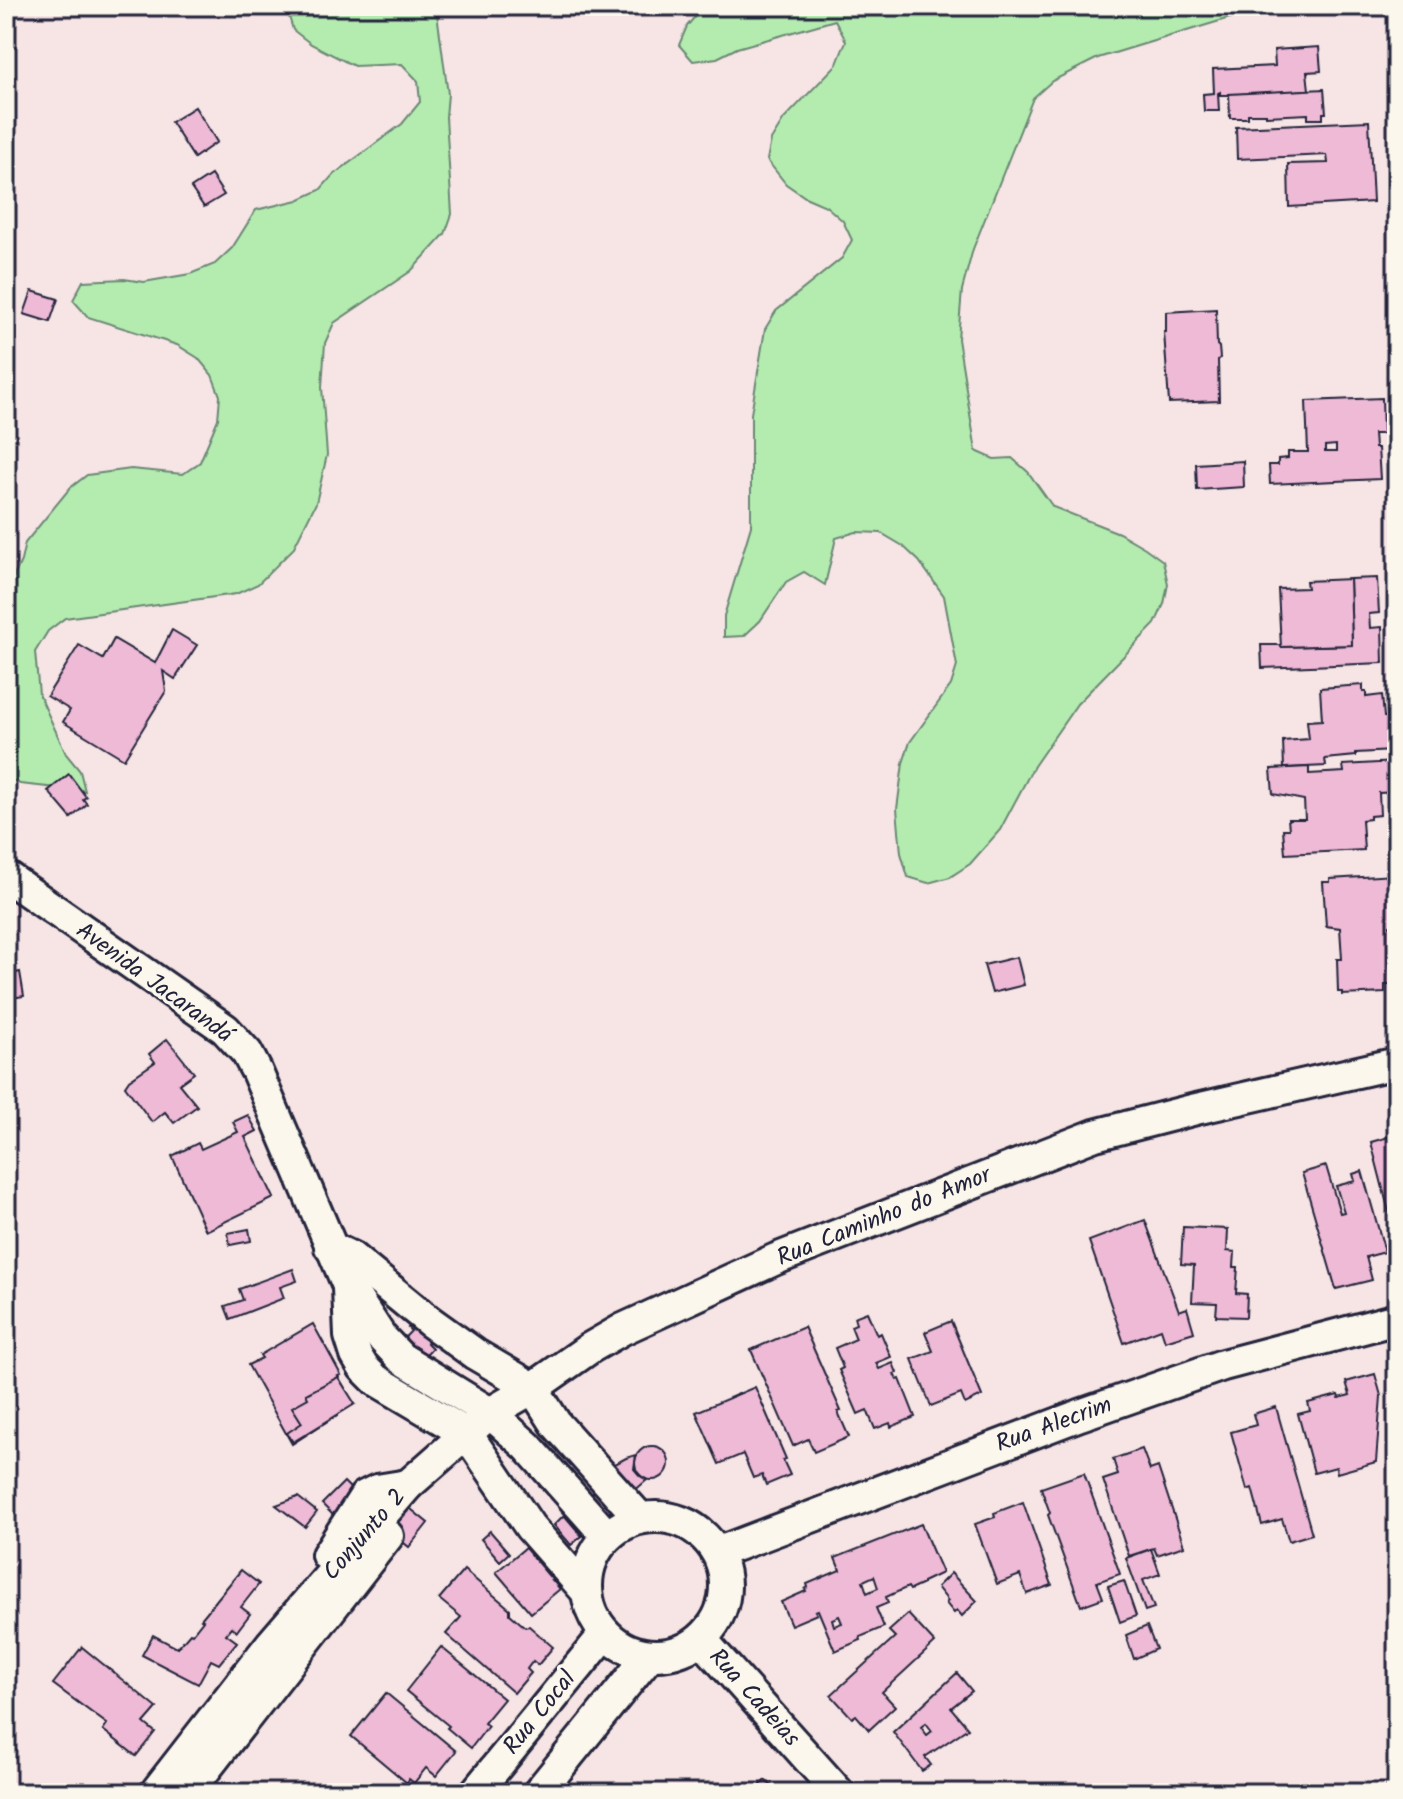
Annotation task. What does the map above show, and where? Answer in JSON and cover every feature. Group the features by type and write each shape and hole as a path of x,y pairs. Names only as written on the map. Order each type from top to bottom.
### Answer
{"street":[{"name":"Avenida Jacarandá","path":"6,876 225,1029 247,1053 343,1263"},
{"name":"Rua Caminho do Amor","path":"413,1480 490,1413 533,1388 590,1348 623,1329 776,1259 1095,1135 1397,1063"},
{"path":"343,1263 475,1354 533,1388 556,1424 639,1517"},
{"path":"343,1263 381,1337 401,1358 490,1413 527,1446 607,1536"},
{"path":"343,1263 350,1336 363,1367 376,1380 467,1434 530,1527 586,1591"},
{"name":"Rua Alecrim","path":"719,1552 1080,1415 1223,1365 1397,1319"},
{"name":"Conjunto 2","path":"187,1793 314,1612 413,1480"},
{"path":"639,1517 670,1517 698,1529 719,1552 727,1583 721,1614 702,1640 677,1653 649,1656 605,1634 591,1614 586,1591 590,1561 607,1536 639,1517"},
{"name":"Conjunto 2","path":"155,1793 271,1644 314,1612"},
{"name":"Rua Cocal","path":"475,1793 605,1634"},
{"name":"Rua Cadeias","path":"702,1640 839,1793"},
{"name":"Rua Cocal","path":"538,1793 649,1656"}],"green space":[{"path":"286,6 436,6 448,94 446,117 452,214 445,234 411,271 334,323 325,343 322,387 327,455 316,503 293,549 258,584 236,594 65,618 48,631 35,652 39,694 66,754 80,771 85,791 20,784 6,777 6,594 21,561 25,543 70,488 87,475 131,469 183,474 200,462 218,419 220,396 212,375 198,358 177,345 88,317 73,300 83,281 124,279 144,282 190,274 215,264 232,248 256,210 298,200 320,190 333,175 402,124 420,102 418,81 402,64 354,66 311,44 293,30"},
{"path":"704,6 1269,6 1098,58 1052,81 1033,98 973,249 962,290 958,339 976,451 994,459 1012,458 1028,472 1053,507 1119,533 1145,548 1163,561 1168,584 1155,624 1077,704 1034,766 1000,830 970,864 950,877 928,883 908,877 901,853 897,809 903,763 910,742 951,685 957,666 944,596 919,561 903,546 881,533 856,532 836,538 825,585 804,572 786,582 760,621 744,636 724,637 724,616 751,526 751,414 765,329 776,311 842,258 852,240 843,221 826,206 786,184 767,160 771,140 784,119 837,64 846,41 835,20 737,48 717,58 693,61 679,45 687,26"}],"building":[{"path":"1319,47 1321,71 1307,72 1309,90 1229,95 1220,95 1220,92 1219,111 1204,111 1203,94 1214,93 1213,69 1275,66 1274,50"},
{"path":"1324,89 1326,113 1323,113 1323,119 1308,119 1308,114 1248,114 1248,118 1230,118 1229,94"},
{"path":"195,107 217,142 194,158 171,122"},
{"path":"1369,121 1373,202 1289,207 1288,164 1328,163 1327,155 1237,159 1236,127"},
{"path":"211,175 224,195 204,207 191,188"},
{"path":"32,291 58,299 50,322 24,314"},
{"path":"1216,309 1220,358 1219,401 1169,403 1164,332 1166,312"},
{"path":"1382,398 1383,434 1374,434 1380,479 1270,484 1269,465 1278,465 1278,459 1288,458 1288,452 1308,452 1306,401","holes":["1336,445 1336,452 1325,452 1325,446"]},
{"path":"1243,461 1244,487 1197,490 1196,464"},
{"path":"1377,578 1379,613 1369,614 1370,628 1382,627 1383,663 1262,668 1261,645 1352,645 1350,579"},
{"path":"1350,579 1352,645 1281,647 1278,589 1307,588 1306,581"},
{"path":"172,630 197,645 175,679 163,671 166,691 124,759 63,722 70,710 47,696 79,645 103,659 114,639 155,663"},
{"path":"1363,685 1366,697 1382,695 1384,717 1391,717 1393,751 1325,759 1326,766 1284,768 1283,741 1309,739 1307,721 1322,720 1320,688"},
{"path":"1395,762 1397,792 1379,793 1380,815 1362,820 1364,850 1285,854 1283,829 1289,829 1288,819 1305,819 1304,800 1273,794 1271,769 1309,767 1309,774 1344,772 1343,765"},
{"path":"69,774 86,797 83,799 87,804 71,818 48,791"},
{"path":"1394,875 1397,925 1390,925 1391,985 1385,985 1385,993 1342,995 1338,992 1337,959 1342,959 1340,928 1326,926 1323,882"},
{"path":"1017,957 1024,985 992,993 984,965"},
{"path":"20,972 24,996 11,998 6,975"},
{"path":"167,1039 194,1073 179,1084 197,1106 174,1123 165,1112 152,1122 125,1086 155,1062 149,1054"},
{"path":"248,1115 257,1131 245,1137 274,1198 206,1231 172,1156 198,1143 201,1149 238,1132 233,1122"},
{"path":"1392,1136 1397,1145 1397,1214 1390,1216 1371,1142"},
{"path":"1326,1166 1340,1213 1344,1212 1336,1186 1355,1181 1353,1174 1362,1171 1385,1252 1366,1257 1372,1280 1336,1289 1302,1173"},
{"path":"1145,1220 1179,1311 1187,1308 1194,1332 1165,1341 1161,1329 1124,1343 1089,1241"},
{"path":"1183,1227 1228,1229 1227,1251 1235,1252 1234,1267 1238,1267 1236,1293 1247,1294 1246,1317 1216,1316 1217,1303 1192,1302 1194,1265 1181,1264"},
{"path":"249,1229 251,1241 230,1245 228,1233"},
{"path":"293,1269 297,1281 280,1287 284,1298 230,1319 225,1306 243,1300 239,1289"},
{"path":"423,1312 440,1329 427,1343 432,1348 405,1376 386,1357 411,1331 408,1328"},
{"path":"867,1312 877,1335 881,1333 891,1357 876,1363 879,1369 893,1363 897,1373 894,1374 897,1380 900,1379 915,1417 891,1427 890,1423 875,1429 867,1410 858,1414 839,1370 843,1368 835,1348 856,1339 851,1326 856,1324 854,1317"},
{"path":"951,1321 982,1396 965,1404 961,1394 931,1406 912,1359 933,1351 925,1332"},
{"path":"313,1324 354,1404 292,1444 248,1365"},
{"path":"804,1327 841,1411 838,1412 849,1437 814,1452 808,1439 793,1446 751,1350"},
{"path":"1375,1374 1381,1396 1376,1462 1337,1473 1336,1467 1314,1473 1298,1414 1310,1411 1308,1403 1350,1395 1346,1382"},
{"path":"338,1377 355,1404 293,1442 287,1433 302,1423 292,1407 308,1398 306,1394"},
{"path":"755,1387 790,1475 766,1485 762,1475 753,1478 743,1454 719,1464 696,1412"},
{"path":"1276,1407 1312,1534 1289,1541 1282,1519 1262,1525 1252,1488 1247,1490 1231,1432 1256,1425 1253,1414"},
{"path":"652,1446 664,1451 669,1463 664,1475 652,1480 640,1475 635,1463 640,1451"},
{"path":"1142,1449 1150,1470 1158,1467 1184,1546 1157,1555 1154,1548 1129,1556 1103,1480 1118,1475 1113,1459"},
{"path":"636,1455 634,1469 647,1480 582,1536 562,1512 592,1494 615,1464"},
{"path":"1084,1473 1120,1574 1097,1582 1103,1598 1081,1606 1041,1488"},
{"path":"344,1482 359,1497 338,1520 322,1504"},
{"path":"390,1492 428,1523 409,1547 373,1518"},
{"path":"298,1497 317,1512 305,1527 276,1505"},
{"path":"1023,1502 1052,1585 1027,1594 1020,1575 997,1584 975,1524"},
{"path":"564,1515 582,1536 571,1545 554,1525"},
{"path":"921,1524 942,1573 910,1590 908,1587 886,1597 888,1603 876,1608 884,1627 835,1651 818,1610 815,1611 817,1614 791,1625 781,1602 806,1591 807,1584 840,1570 835,1558","holes":["874,1576 878,1588 867,1593 863,1581","839,1616 842,1623 834,1626 832,1619"]},
{"path":"490,1531 509,1553 500,1561 481,1539"},
{"path":"525,1548 560,1589 531,1613 496,1572"},
{"path":"1151,1549 1160,1574 1143,1580 1154,1608 1145,1611 1126,1558"},
{"path":"241,1570 259,1584 241,1607 250,1614 237,1631 232,1627 226,1634 237,1642 219,1664 211,1660 198,1684 142,1655 153,1635 177,1648 192,1634"},
{"path":"464,1570 510,1609 510,1614 525,1627 529,1626 553,1647 538,1665 533,1661 527,1669 531,1673 514,1693 446,1634 461,1617 439,1599"},
{"path":"951,1573 977,1601 962,1616 957,1610 954,1613 937,1587"},
{"path":"1124,1581 1136,1616 1120,1622 1108,1586"},
{"path":"908,1614 935,1643 882,1692 895,1706 869,1730 856,1715 852,1718 831,1695 895,1637 889,1631"},
{"path":"1147,1626 1156,1649 1134,1659 1126,1635"},
{"path":"82,1647 157,1708 144,1723 155,1732 136,1756 103,1730 107,1724 53,1684"},
{"path":"441,1647 504,1699 484,1723 488,1726 471,1748 406,1691"},
{"path":"957,1673 972,1691 951,1708 968,1728 925,1757 931,1765 922,1771 893,1732","holes":["926,1723 932,1731 927,1735 921,1727"]},
{"path":"386,1693 456,1751 436,1776 426,1768 414,1783 409,1779 407,1783 351,1736"},
{"path":"765,1780 767,1782 781,1793 754,1793"},
{"path":"1387,1784 1397,1784 1397,1793 1387,1793"}]}
